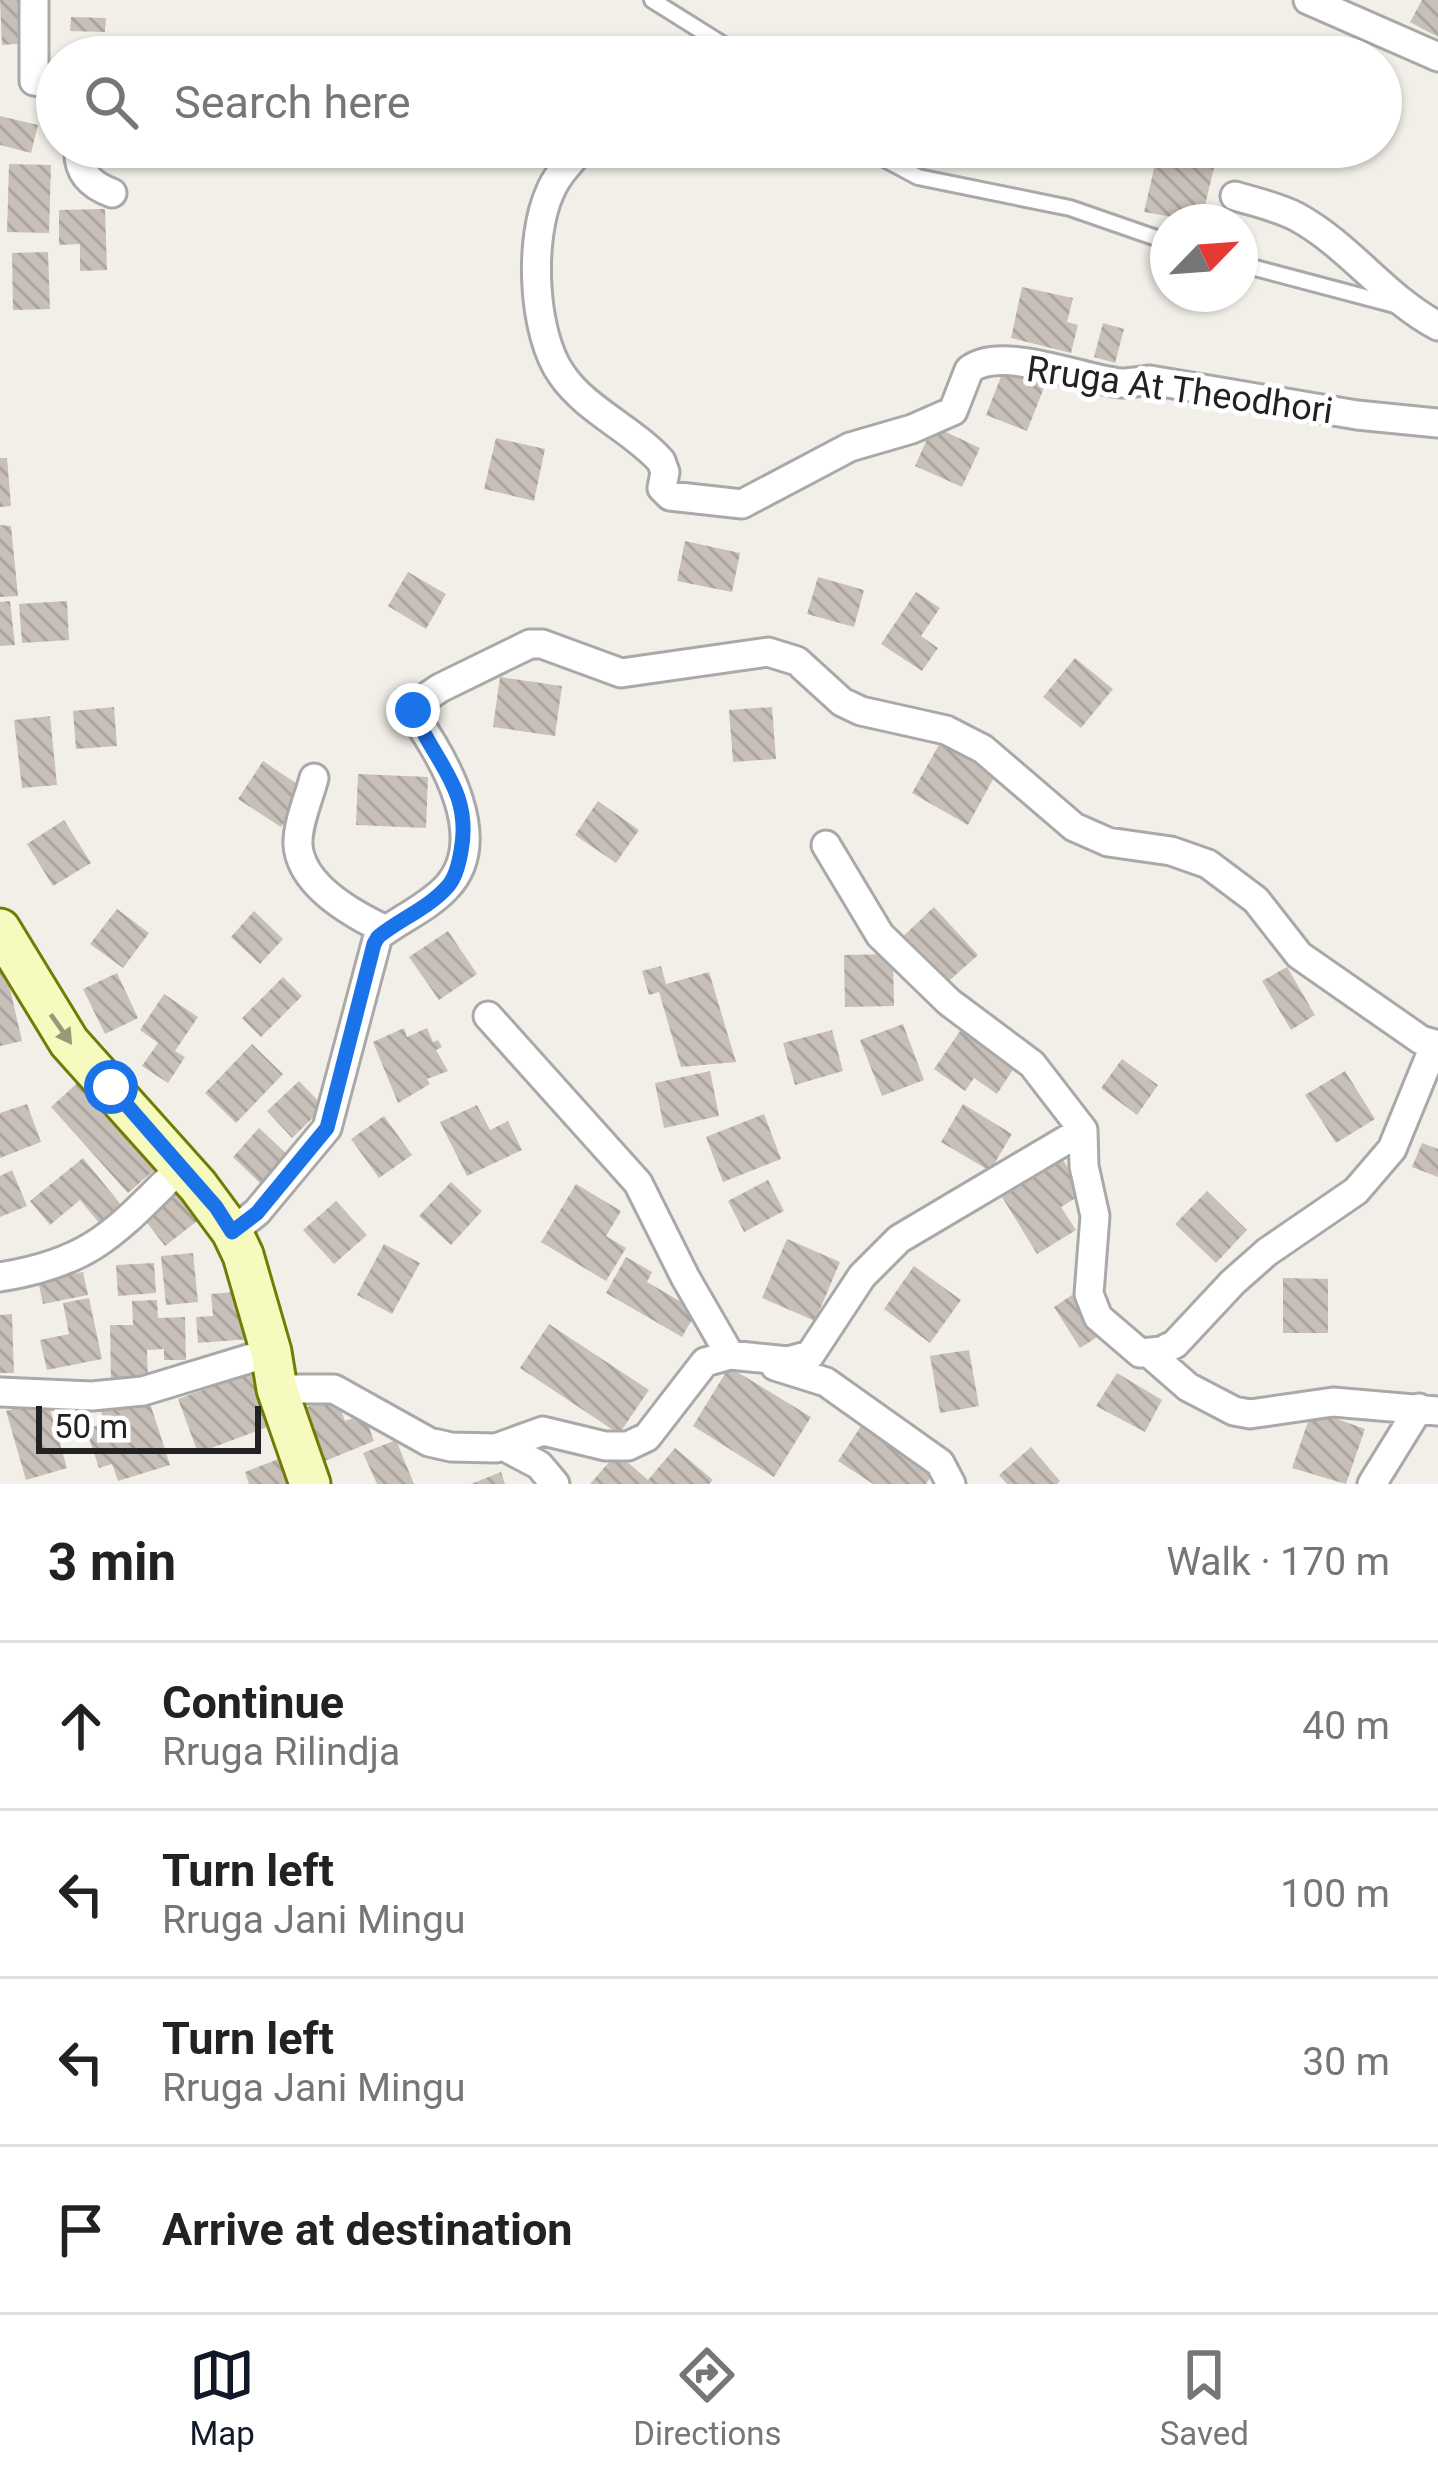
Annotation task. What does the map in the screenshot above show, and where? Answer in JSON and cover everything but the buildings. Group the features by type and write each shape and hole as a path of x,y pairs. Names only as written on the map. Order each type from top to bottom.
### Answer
{"street":[{"path":"34,0 36,81"},
{"path":"1308,0 1390,36"},
{"path":"1402,41 1438,57"},
{"path":"81,168 96,187 112,193"},
{"name":"Rruga At Theodhori","path":"566,168 545,205 537,274 547,341 563,377 661,461 662,488 670,496 734,505 753,501 850,447 953,411 969,370 988,362 1053,367 1124,383 1150,380 1357,415 1438,423"},
{"path":"1235,196 1296,217 1331,241 1406,308 1438,326"},
{"path":"232,1232 257,1213 327,1128 378,937 452,882 464,828 457,789 415,717 416,701 530,644 542,644 622,674 768,652 797,661 842,702 861,711 946,730 983,749 1074,827 1108,842 1171,851 1208,864 1256,900 1298,956 1421,1040 1436,1044 1392,1149 1336,1206 1250,1267 1175,1344 1140,1353 1098,1317 1089,1294 1094,1216 1083,1130 1032,1064 949,1002 880,934 826,845"},
{"path":"314,778 299,834 305,865 343,907 386,930"},
{"path":"0,929 69,1042 181,1167 232,1232 243,1255 310,1484"},
{"path":"488,1016 638,1183 685,1277 741,1357 826,1382 940,1463 951,1484"},
{"path":"0,1393 92,1396 274,1371 334,1389 439,1445 480,1449 543,1431 616,1448 640,1442 705,1362 741,1357 788,1361 810,1354 862,1276 899,1239 1083,1130"},
{"path":"0,1277 49,1266 97,1246 181,1167"},
{"path":"1149,1353 1188,1387 1234,1412 1333,1402 1428,1409"},
{"path":"1372,1484 1428,1409"},
{"path":"502,1446 539,1465 554,1484"}],"lane":[{"path":"652,0 709,36"},
{"path":"901,168 918,177 1070,208 1150,236"},
{"path":"1258,269 1406,308"}],"route":[{"path":"111,1087 216,1207 232,1232 257,1213 327,1128 374,944 452,882 462,849 464,828 457,789 413,710"}]}
